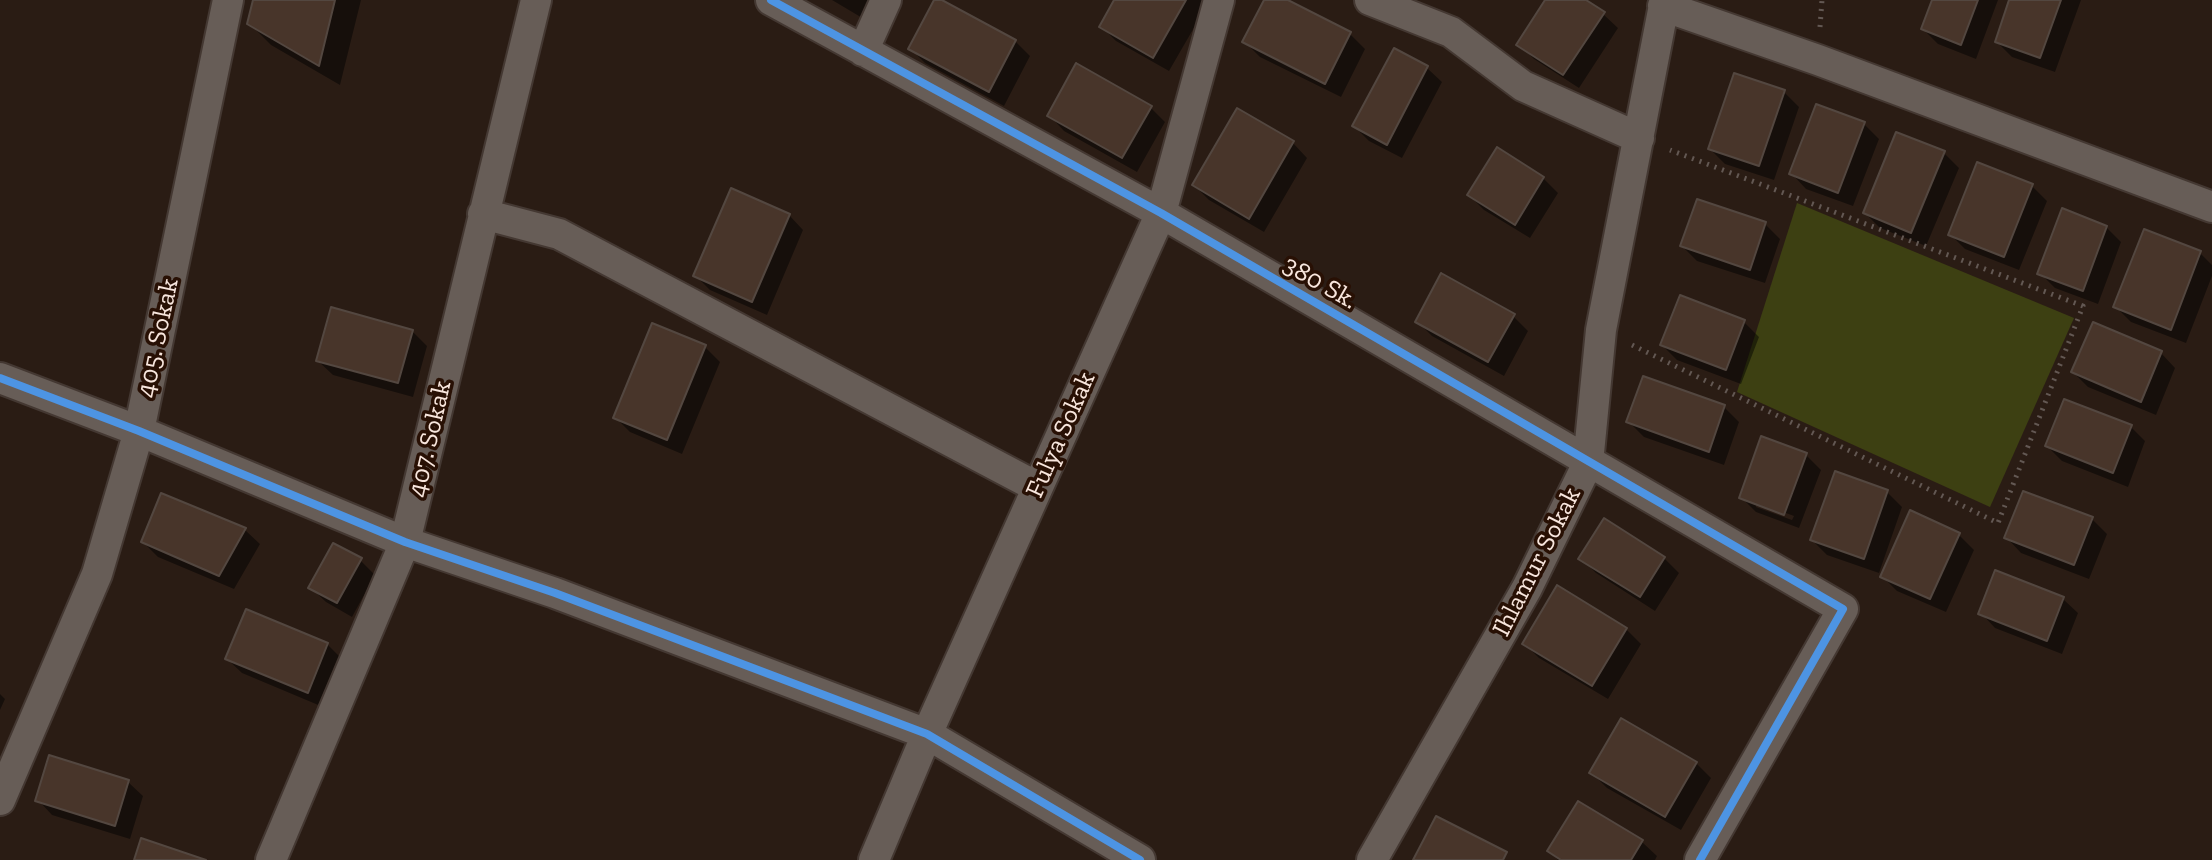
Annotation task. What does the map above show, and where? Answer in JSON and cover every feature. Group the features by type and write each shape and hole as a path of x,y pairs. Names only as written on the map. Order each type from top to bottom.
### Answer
{"street":[{"name":"405. Sokak","path":"0,800 97,574 139,431 228,0"},
{"name":"407. Sokak","path":"271,860 405,542 536,0"},
{"name":"380 Sk.","path":"771,0 1161,213 1843,609 1700,860"},
{"path":"863,51 886,0"},
{"name":"Fulya Sokak","path":"874,860 927,734 1161,213 1219,0"},
{"path":"1370,0 1451,32 1523,86 1639,138"},
{"path":"1664,3 2212,207"},
{"name":"Ihlamur Sokak","path":"1372,860 1527,588 1588,463 1601,330 1664,3"},
{"path":"483,214 559,234 1037,487"},
{"path":"0,378 139,431 405,542 555,593 927,734 1140,860"}],"path":[{"path":"1601,330 1998,523 2083,306 1639,138"}],"green space":[{"path":"1797,203 2074,318 1990,507 1737,392"}],"building":[{"path":"253,0 335,0 319,66 247,24"},
{"path":"934,0 942,0 1016,40 989,92 908,49"},
{"path":"1114,0 1186,0 1153,58 1099,27"},
{"path":"1264,0 1288,0 1351,32 1325,84 1242,42"},
{"path":"1545,0 1586,0 1605,12 1563,75 1516,45"},
{"path":"1932,0 1978,0 1961,45 1921,29"},
{"path":"2009,0 2061,0 2040,58 1995,42"},
{"path":"1394,48 1428,66 1387,145 1352,126"},
{"path":"1076,63 1152,106 1122,158 1047,116"},
{"path":"1734,73 1785,90 1759,166 1708,149"},
{"path":"1816,104 1865,122 1838,193 1789,174"},
{"path":"1237,108 1294,141 1249,219 1192,185"},
{"path":"1896,132 1945,151 1911,233 1863,213"},
{"path":"1497,147 1544,177 1515,225 1467,195"},
{"path":"1977,162 2033,184 2004,257 1948,235"},
{"path":"731,188 790,214 752,302 693,276"},
{"path":"1697,199 1766,222 1750,270 1680,246"},
{"path":"2062,208 2107,226 2083,291 2037,274"},
{"path":"2144,229 2201,251 2171,330 2113,307"},
{"path":"1441,273 1515,314 1488,362 1415,322"},
{"path":"1680,295 1745,320 1726,370 1660,345"},
{"path":"331,307 413,330 398,383 316,361"},
{"path":"2093,322 2162,351 2141,402 2071,372"},
{"path":"652,323 706,345 667,440 613,418"},
{"path":"1643,376 1725,405 1709,452 1626,422"},
{"path":"2064,399 2132,425 2113,473 2045,446"},
{"path":"1761,436 1807,453 1784,515 1739,498"},
{"path":"1835,471 1888,490 1864,559 1810,540"},
{"path":"2023,491 2093,517 2074,565 2004,538"},
{"path":"161,493 246,528 219,576 141,542"},
{"path":"1910,510 1960,533 1930,599 1880,577"},
{"path":"1604,518 1665,557 1640,597 1578,559"},
{"path":"333,543 362,558 337,603 308,588"},
{"path":"1995,570 2064,597 2047,641 1978,614"},
{"path":"1557,585 1627,628 1592,686 1522,644"},
{"path":"246,609 328,643 308,693 225,659"},
{"path":"1621,718 1697,762 1665,817 1589,773"},
{"path":"49,755 129,780 115,826 35,801"},
{"path":"1578,801 1643,840 1631,860 1561,860 1547,851"},
{"path":"1436,816 1507,852 1503,860 1413,860"},
{"path":"141,838 206,860 134,860"}],"cycle path":[{"path":"771,0 1161,213 1843,609 1700,860"},
{"path":"0,378 139,431 405,542 555,593 927,734 1140,860"}]}
